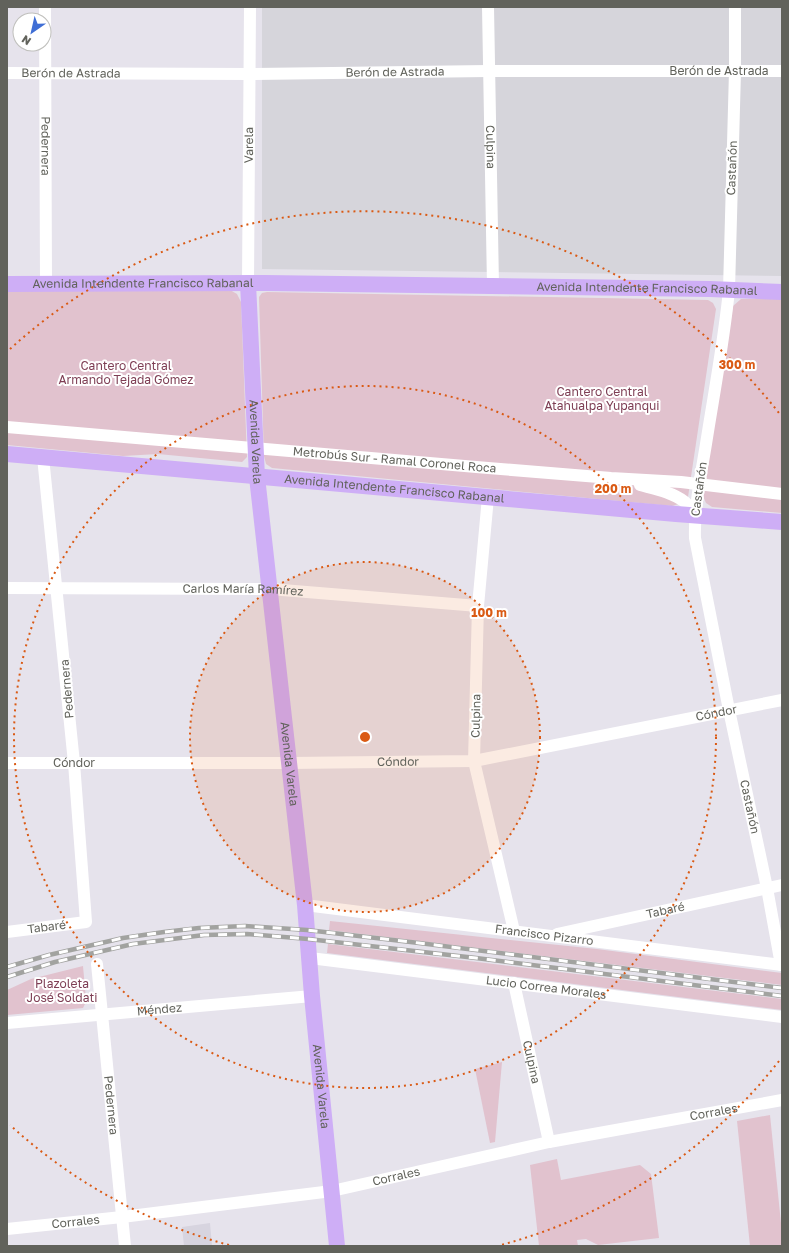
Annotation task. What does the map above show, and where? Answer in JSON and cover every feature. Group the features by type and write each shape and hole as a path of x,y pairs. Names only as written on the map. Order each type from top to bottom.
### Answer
{"main road":[{"name":"Avenida Intendente Francisco Rabanal","path":"7,284 248,283 782,292"},
{"name":"Avenida Varela","path":"248,283 257,476 305,905 312,996 337,1246"},
{"name":"Avenida Intendente Francisco Rabanal","path":"7,454 782,522"}],"street":[{"name":"Pedernera","path":"45,7 46,284"},
{"name":"Varela","path":"248,283 250,7"},
{"name":"Culpina","path":"488,7 493,286"},
{"name":"Castañón","path":"735,7 735,71 729,290 726,324 699,484 695,515 695,538 782,965"},
{"name":"Berón de Astrada","path":"7,73 250,74 488,71 782,71"},
{"name":"Metrobús Sur - Ramal Coronel Roca","path":"7,427 611,478 699,484 782,494"},
{"name":"Pedernera","path":"43,457 74,763 86,922"},
{"path":"611,478 664,492 678,498 686,503 695,515"},
{"name":"Culpina","path":"488,497 478,606 474,761 514,931"},
{"name":"Carlos María Ramírez","path":"7,588 270,589 478,606"},
{"name":"Cóndor","path":"7,763 289,763 474,761 782,700"},
{"name":"Tabaré","path":"548,936 782,885"},
{"name":"Francisco Pizarro","path":"305,905 782,965"},
{"name":"Tabaré","path":"7,932 86,922"},
{"name":"Lucio Correa Morales","path":"310,958 782,1017"},
{"name":"Pedernera","path":"97,964 125,1246"},
{"name":"Culpina","path":"514,983 549,1142"},
{"name":"Méndez","path":"7,1023 312,996"},
{"name":"Corrales","path":"7,1229 122,1217 332,1191 549,1142 782,1100"}],"shaded area":[{"path":"262,7 782,7 782,276 262,269"},
{"path":"210,1223 212,1246 184,1246 182,1227"}],"green space":[{"name":"Cantero Central Armando Tejada Gómez","path":"230,290 237,294 241,302 247,457 242,462 158,454 123,456 7,445 7,291"},
{"name":"Cantero Central Atahualpa Yupanqui","path":"262,293 708,300 713,303 716,309 688,497 682,503 672,506 272,468 266,464 264,456 259,297"},
{"path":"741,299 782,299 782,513 712,507 706,503 703,496 733,306"},
{"path":"330,921 597,949 782,973 782,985 329,930"},
{"path":"328,944 782,999 782,1010 327,953"},
{"name":"Plazoleta José Soldati","path":"83,966 86,999 83,1008 7,1015 7,990 31,979"},
{"path":"502,1062 495,1142 490,1143 475,1069"},
{"path":"770,1115 782,1246 750,1246 737,1121"},
{"path":"557,1159 561,1180 640,1165 651,1174 659,1238 598,1245 586,1239 577,1240 578,1246 539,1246 530,1165"}],"railway":[{"path":"7,967 49,955 123,938 199,928 245,926 307,930 782,988"},
{"path":"7,977 55,962 133,944 204,935 247,934 308,939 476,958 782,996"}]}
